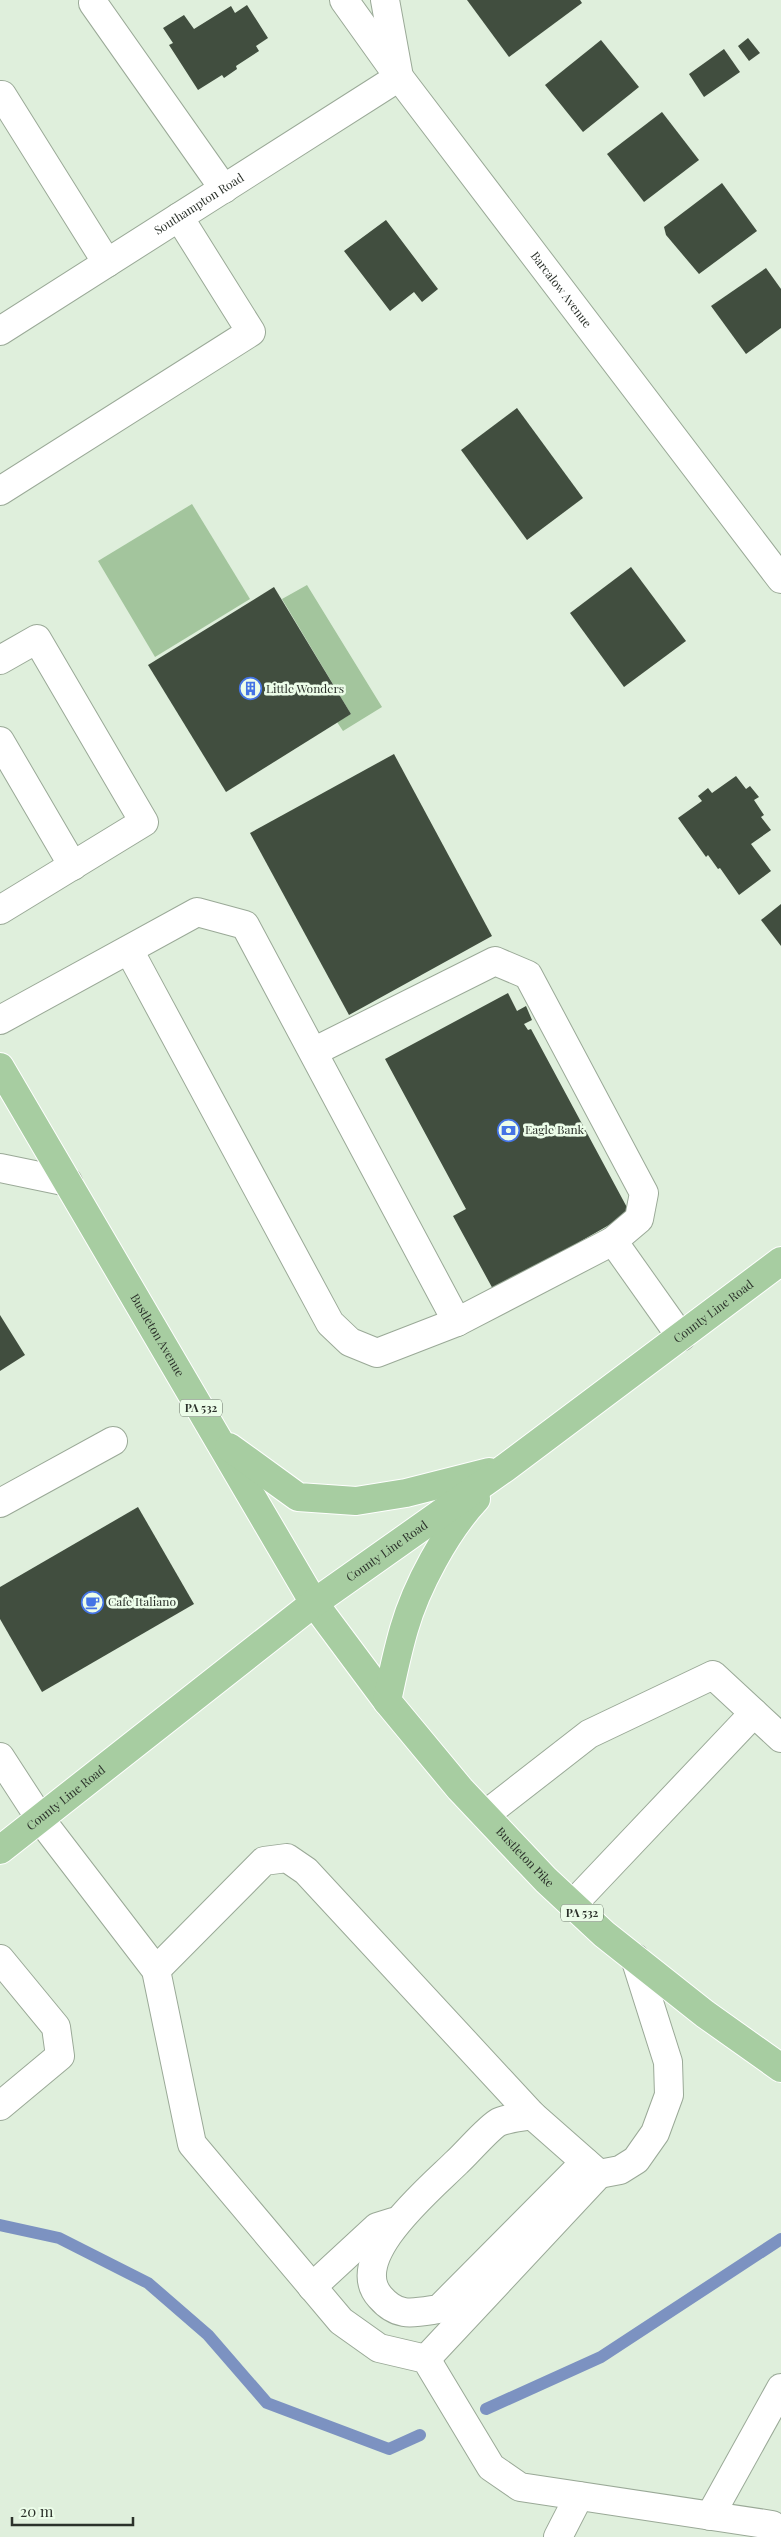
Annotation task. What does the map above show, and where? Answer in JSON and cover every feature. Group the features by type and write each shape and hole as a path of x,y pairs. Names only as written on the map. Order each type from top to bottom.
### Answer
{"main road":[{"name":"Bustleton Avenue","path":"0,1067 314,1603"},
{"name":"County Line Road","path":"0,1850 314,1603 505,1468 781,1261"},
{"path":"220,1440 298,1497 356,1501 406,1493 505,1468"},
{"path":"387,1700 404,1628 429,1570 460,1516 505,1468"},
{"name":"Bustleton Pike","path":"314,1603 387,1700 460,1789 573,1904 635,1958 705,2014 779,2064"}],"street":[{"name":"Barcalow Avenue","path":"344,0 399,77 781,579"},
{"path":"385,0 399,77"},
{"path":"92,2 224,189"},
{"name":"Southampton Road","path":"0,331 399,77"},
{"path":"2,95 108,263"},
{"path":"0,491 251,332 179,217"},
{"path":"0,660 37,639 144,822 0,910"},
{"path":"0,740 73,866"},
{"path":"0,1020 197,912 245,925 457,1322"},
{"path":"129,950 330,1323 350,1342 377,1353 457,1322 613,1241 639,1219 644,1193 528,975 496,961 313,1052"},
{"path":"0,1168 68,1182"},
{"path":"613,1241 680,1337"},
{"path":"0,1503 113,1441"},
{"path":"485,1815 588,1734 713,1675 781,1738"},
{"path":"573,1904 754,1713"},
{"path":"0,1757 40,1820 156,1970 192,2144 341,2321 379,2348 426,2359 491,2467 520,2486 772,2525 781,2530"},
{"path":"156,1970 264,1861 287,1858 306,1871 532,2115 592,2168 620,2170 636,2160 655,2133 669,2095 668,2062 635,1958"},
{"path":"0,1959 56,2027 60,2056 0,2106"},
{"path":"497,2077 498,2123"},
{"path":"532,2115 498,2123 400,2219 374,2258 370,2276 378,2295 395,2311 415,2313 439,2309 592,2168"},
{"path":"426,2359 592,2168"},
{"path":"312,2287 377,2227 400,2219"},
{"path":"710,2516 781,2388"},
{"path":"558,2537 579,2496"}],"green space":[{"path":"192,504 250,599 155,657 98,561"},
{"path":"307,585 382,707 343,731 337,722 351,714 282,599"}],"building":[{"path":"467,0 580,0 582,3 509,57"},
{"path":"247,5 268,38 256,46 259,51 236,66 237,69 224,78 222,75 198,90 169,45 173,43 163,28 184,15 194,29 231,6 235,13"},
{"path":"748,38 760,53 749,61 738,46"},
{"path":"601,40 639,87 583,132 545,85"},
{"path":"724,49 740,72 704,97 689,74"},
{"path":"662,112 699,160 644,202 607,154"},
{"path":"722,183 757,231 699,274 666,235 664,227"},
{"path":"386,220 438,289 422,302 414,292 390,311 344,251"},
{"path":"766,268 781,289 781,328 746,354 711,306"},
{"path":"517,408 583,498 527,540 461,450"},
{"path":"631,567 686,641 624,687 570,613"},
{"name":"Little Wonders","path":"274,587 351,714 226,792 148,665"},
{"path":"394,754 492,936 349,1015 250,833"},
{"path":"736,776 746,789 750,786 759,797 754,800 764,815 761,817 771,830 751,844 771,871 739,895 720,868 718,869 708,855 706,857 678,818 702,801 698,796 708,788 712,793"},
{"path":"781,904 781,946 761,920"},
{"path":"508,993 517,1011 526,1006 532,1020 524,1024 528,1030 531,1029 630,1213 494,1291 453,1216 466,1209 385,1059"},
{"path":"0,1315 25,1355 0,1371"},
{"path":"138,1507 194,1604 42,1692 0,1619 0,1587"}],"waterway":[{"path":"0,2225 59,2238 148,2283 208,2335 267,2403 389,2449 420,2435"},
{"path":"486,2409 601,2357 781,2239"}],"place":[{"name":"Little Wonders","path":"250,689"},
{"name":"Eagle Bank","path":"509,1130"},
{"name":"Cafe Italiano","path":"92,1602"}]}
